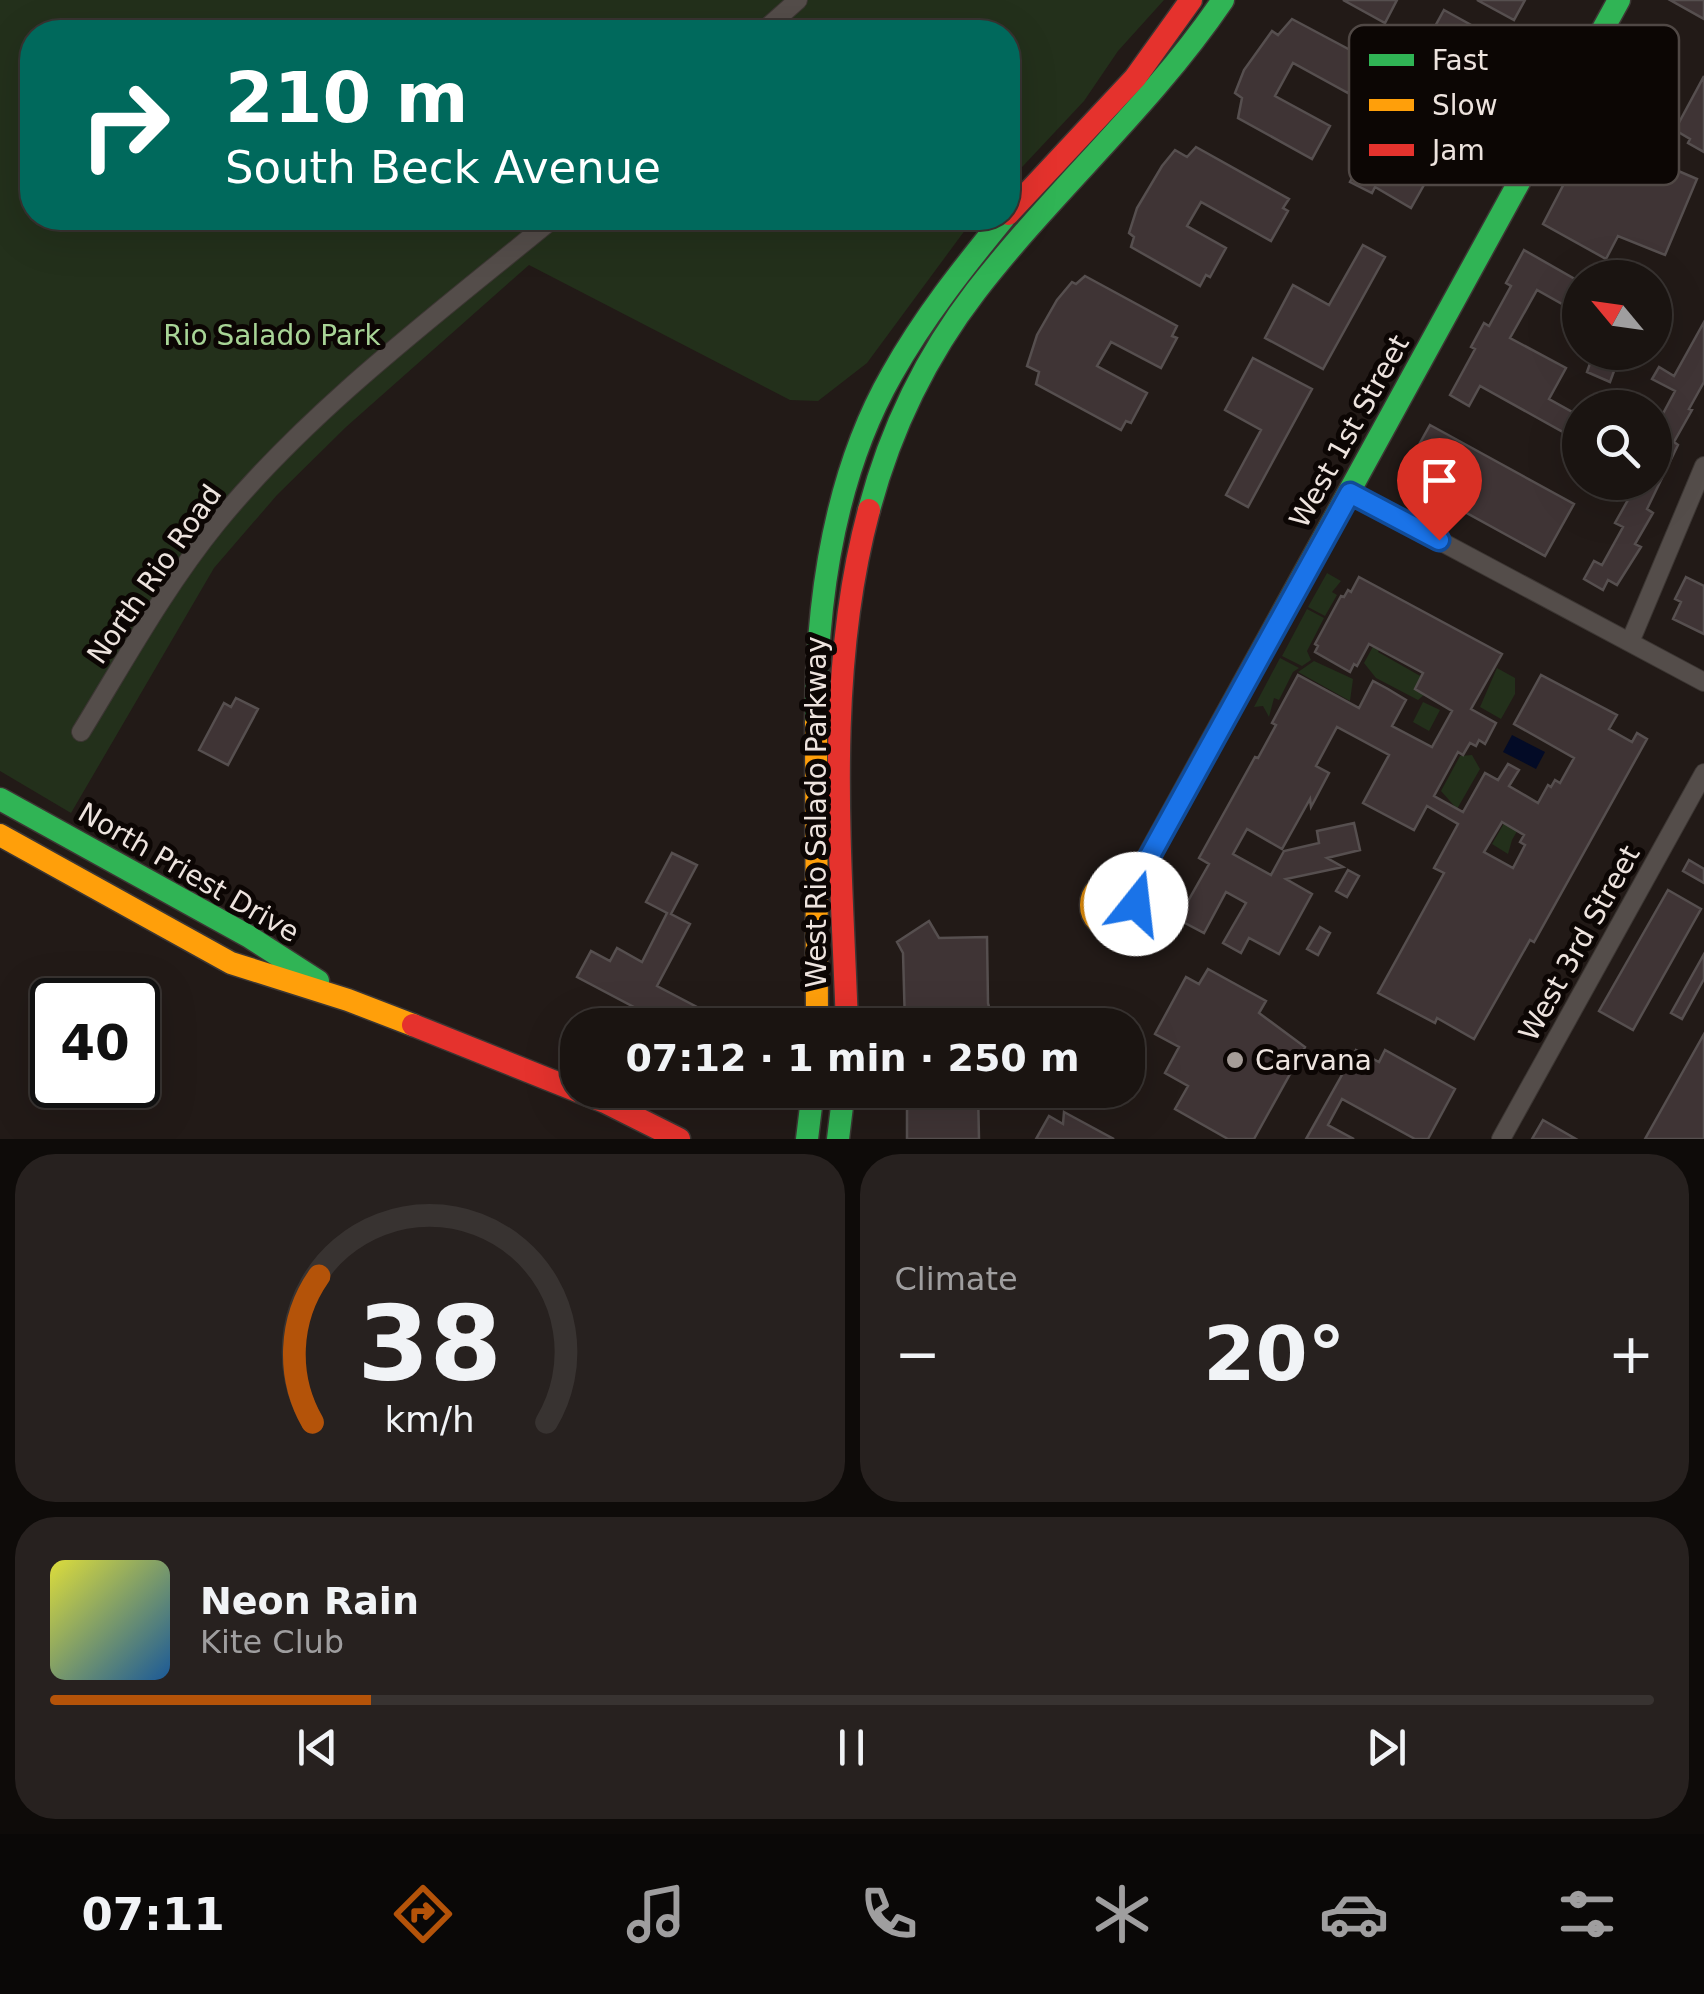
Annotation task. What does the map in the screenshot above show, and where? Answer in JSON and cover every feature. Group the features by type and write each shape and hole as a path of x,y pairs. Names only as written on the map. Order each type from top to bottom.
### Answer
{"main road":[{"name":"West Rio Salado Parkway","path":"1020,201 1135,78 1191,0"},
{"name":"West Rio Salado Parkway","path":"848,1008 841,672 849,588 871,490 909,392 957,316 1006,255 1154,95 1223,0"},
{"name":"West 1st Street","path":"1604,25 1618,0"},
{"path":"1135,78 1154,95"},
{"name":"West 1st Street","path":"1131,890 1517,185"},
{"name":"West Rio Salado Parkway","path":"817,1008 816,660 832,534 861,444 890,377 939,298 995,230"},
{"name":"North Priest Drive","path":"0,799 248,936 348,1000"},
{"name":"North Priest Drive","path":"0,835 231,963 348,1000 605,1102 679,1139"},
{"path":"807,1139 811,1108"},
{"path":"838,1139 842,1108"}],"street":[{"path":"776,20 798,0"},
{"name":"North Rio Road","path":"80,732 178,577 243,494 350,388 540,230"},
{"path":"1630,642 1703,471"},
{"path":"1350,493 1704,682"},
{"name":"West 3rd Street","path":"1501,1139 1704,774"}],"green space":[{"name":"Rio Salado Park","path":"0,0 1164,0 1118,51 1084,101 1020,169 1020,20 20,20 20,230 965,230 867,363 818,401 790,400 529,265 346,427 277,495 214,568 71,813 0,771"},
{"path":"1327,573 1341,581 1332,592 1337,595 1325,616 1308,607"},
{"path":"1307,609 1324,618 1307,651 1311,660 1302,666 1282,656"},
{"path":"1382,630 1386,634 1378,652 1425,682 1419,680 1415,688 1425,694 1418,700 1376,678 1364,663"},
{"path":"1280,658 1299,668 1279,700 1274,698 1269,717 1263,706 1254,707"},
{"path":"1314,661 1353,679 1350,701 1298,672"},
{"path":"1497,668 1515,678 1515,694 1501,719 1480,707"},
{"path":"1423,702 1440,710 1429,731 1413,722"},
{"path":"1472,755 1480,769 1457,809 1441,791 1460,756"},
{"path":"1526,795 1535,800 1508,854 1492,844 1513,808"}],"water":[{"path":"1512,735 1545,752 1536,769 1503,752"}],"building":[{"path":"1343,0 1397,0 1385,23"},
{"path":"1477,0 1525,0 1514,20"},
{"path":"1670,0 1704,0 1704,19"},
{"path":"1444,10 1471,25 1436,25"},
{"path":"1292,19 1349,49 1348,93 1293,63 1275,96 1330,126 1312,159 1238,118 1242,98 1235,93 1244,70 1272,31 1278,35"},
{"path":"1704,76 1704,152 1679,132 1679,123"},
{"path":"1196,147 1289,199 1283,208 1288,211 1271,241 1201,202 1187,226 1226,248 1210,277 1206,275 1200,286 1131,247 1134,237 1129,233 1137,208 1162,166 1175,150 1187,157"},
{"path":"1679,171 1697,179 1665,255 1618,236 1606,259 1543,224 1563,185 1679,185"},
{"path":"1356,185 1424,185 1411,208 1375,187 1372,193"},
{"path":"1363,245 1385,257 1323,369 1265,338 1293,285 1329,305"},
{"path":"1524,250 1562,272 1562,304 1537,290 1510,338 1565,370 1549,399 1562,406 1562,431 1480,386 1469,406 1450,395 1484,323 1489,326 1511,286 1506,283"},
{"path":"1085,276 1177,326 1172,336 1177,338 1161,368 1111,342 1097,366 1147,393 1131,423 1126,421 1121,430 1036,384 1039,372 1027,366 1037,335 1057,300 1072,282 1076,284"},
{"path":"1704,322 1704,382 1674,442 1678,445 1672,457 1675,391 1652,379 1657,370 1674,376"},
{"path":"1253,358 1312,389 1248,507 1226,495 1261,430 1225,410"},
{"path":"1588,370 1614,370 1610,382"},
{"path":"1430,425 1574,504 1545,556 1401,477"},
{"path":"1628,500 1651,500 1647,509 1653,513 1635,544 1641,547 1617,585 1608,580 1603,590 1584,579 1594,561 1602,565 1623,527 1615,523"},
{"path":"1359,577 1502,654 1471,709 1496,723 1485,744 1479,740 1476,746 1470,743 1463,755 1458,752 1434,796 1463,812 1485,773 1498,780 1508,764 1519,770 1509,786 1538,803 1548,785 1551,787 1555,780 1560,783 1574,758 1514,724 1541,675 1617,715 1609,729 1632,742 1637,733 1647,739 1534,942 1530,940 1474,1039 1378,993 1444,873 1434,868 1458,824 1427,806 1414,830 1363,803 1389,755 1337,727 1316,766 1329,773 1282,849 1247,829 1233,854 1271,875 1284,851 1319,843 1317,831 1354,823 1360,850 1327,858 1343,867 1286,879 1312,894 1279,954 1249,938 1241,953 1223,943 1246,903 1226,892 1204,933 1168,914 1174,903 1184,908 1209,864 1199,858 1276,725 1272,723 1298,675 1359,708 1373,681 1388,689 1406,700 1392,726 1432,747 1452,711 1415,689 1423,673 1369,644 1350,672 1315,652 1315,644 1341,596 1351,592","holes":["1502,822 1524,835 1520,842 1525,845 1513,868 1484,852"]},
{"path":"1686,577 1704,586 1704,634 1673,619 1681,602 1675,599"},
{"path":"236,698 258,709 228,765 199,750 224,703 231,707"},
{"path":"672,853 697,865 671,914 690,924 657,986 696,1008 636,1008 577,977 591,951 610,961 617,948 642,962 667,913 646,902"},
{"path":"1689,860 1704,869 1704,883 1683,871"},
{"path":"1348,870 1359,876 1347,897 1336,891"},
{"path":"1668,890 1701,909 1633,1030 1599,1011"},
{"path":"929,921 939,938 987,937 989,1008 905,1008 903,953 897,942"},
{"path":"1320,927 1330,933 1318,955 1307,949"},
{"path":"1704,954 1704,979 1682,1019 1671,1013"},
{"name":"Carvana","path":"1208,969 1266,1001 1259,1013 1305,1047 1254,1139 1228,1139 1175,1109 1188,1086 1165,1073 1179,1047 1155,1034 1186,977 1199,984"},
{"path":"1704,1034 1704,1139 1645,1139 1677,1082"},
{"path":"1356,1050 1379,1062 1385,1050 1455,1089 1428,1139 1415,1139 1342,1099 1328,1125 1354,1139 1306,1139"},
{"path":"907,1108 978,1108 979,1139 907,1139"},
{"path":"1064,1112 1114,1139 1036,1139 1049,1116 1063,1124"},
{"path":"1543,1120 1576,1139 1532,1139"}],"traffic: fast":[{"path":"869,510 912,395 958,316 1006,254 1165,76 1223,0"},
{"path":"1605,25 1619,0"},
{"path":"1131,889 1517,185"},
{"path":"816,723 824,588 855,456 904,353 995,230"},
{"path":"0,799 248,936 318,981"},
{"path":"807,1139 811,1108"},
{"path":"838,1139 842,1108"}],"traffic: slow":[{"path":"816,723 817,1008"},
{"path":"0,835 231,963 413,1025"},
{"path":"1114,882 1130,889 1137,905 1130,921 1114,928 1098,921 1091,905 1098,889 1114,882"}],"traffic: jam":[{"path":"1020,201 1135,78 1191,0"},
{"path":"846,1008 839,831 841,701 855,573 869,510"},
{"path":"413,1025 605,1102 679,1139"}],"place":[{"name":"Carvana","path":"1235,1060"}],"route":[{"path":"1136,904 1131,890 1350,493 1439,540"}]}
